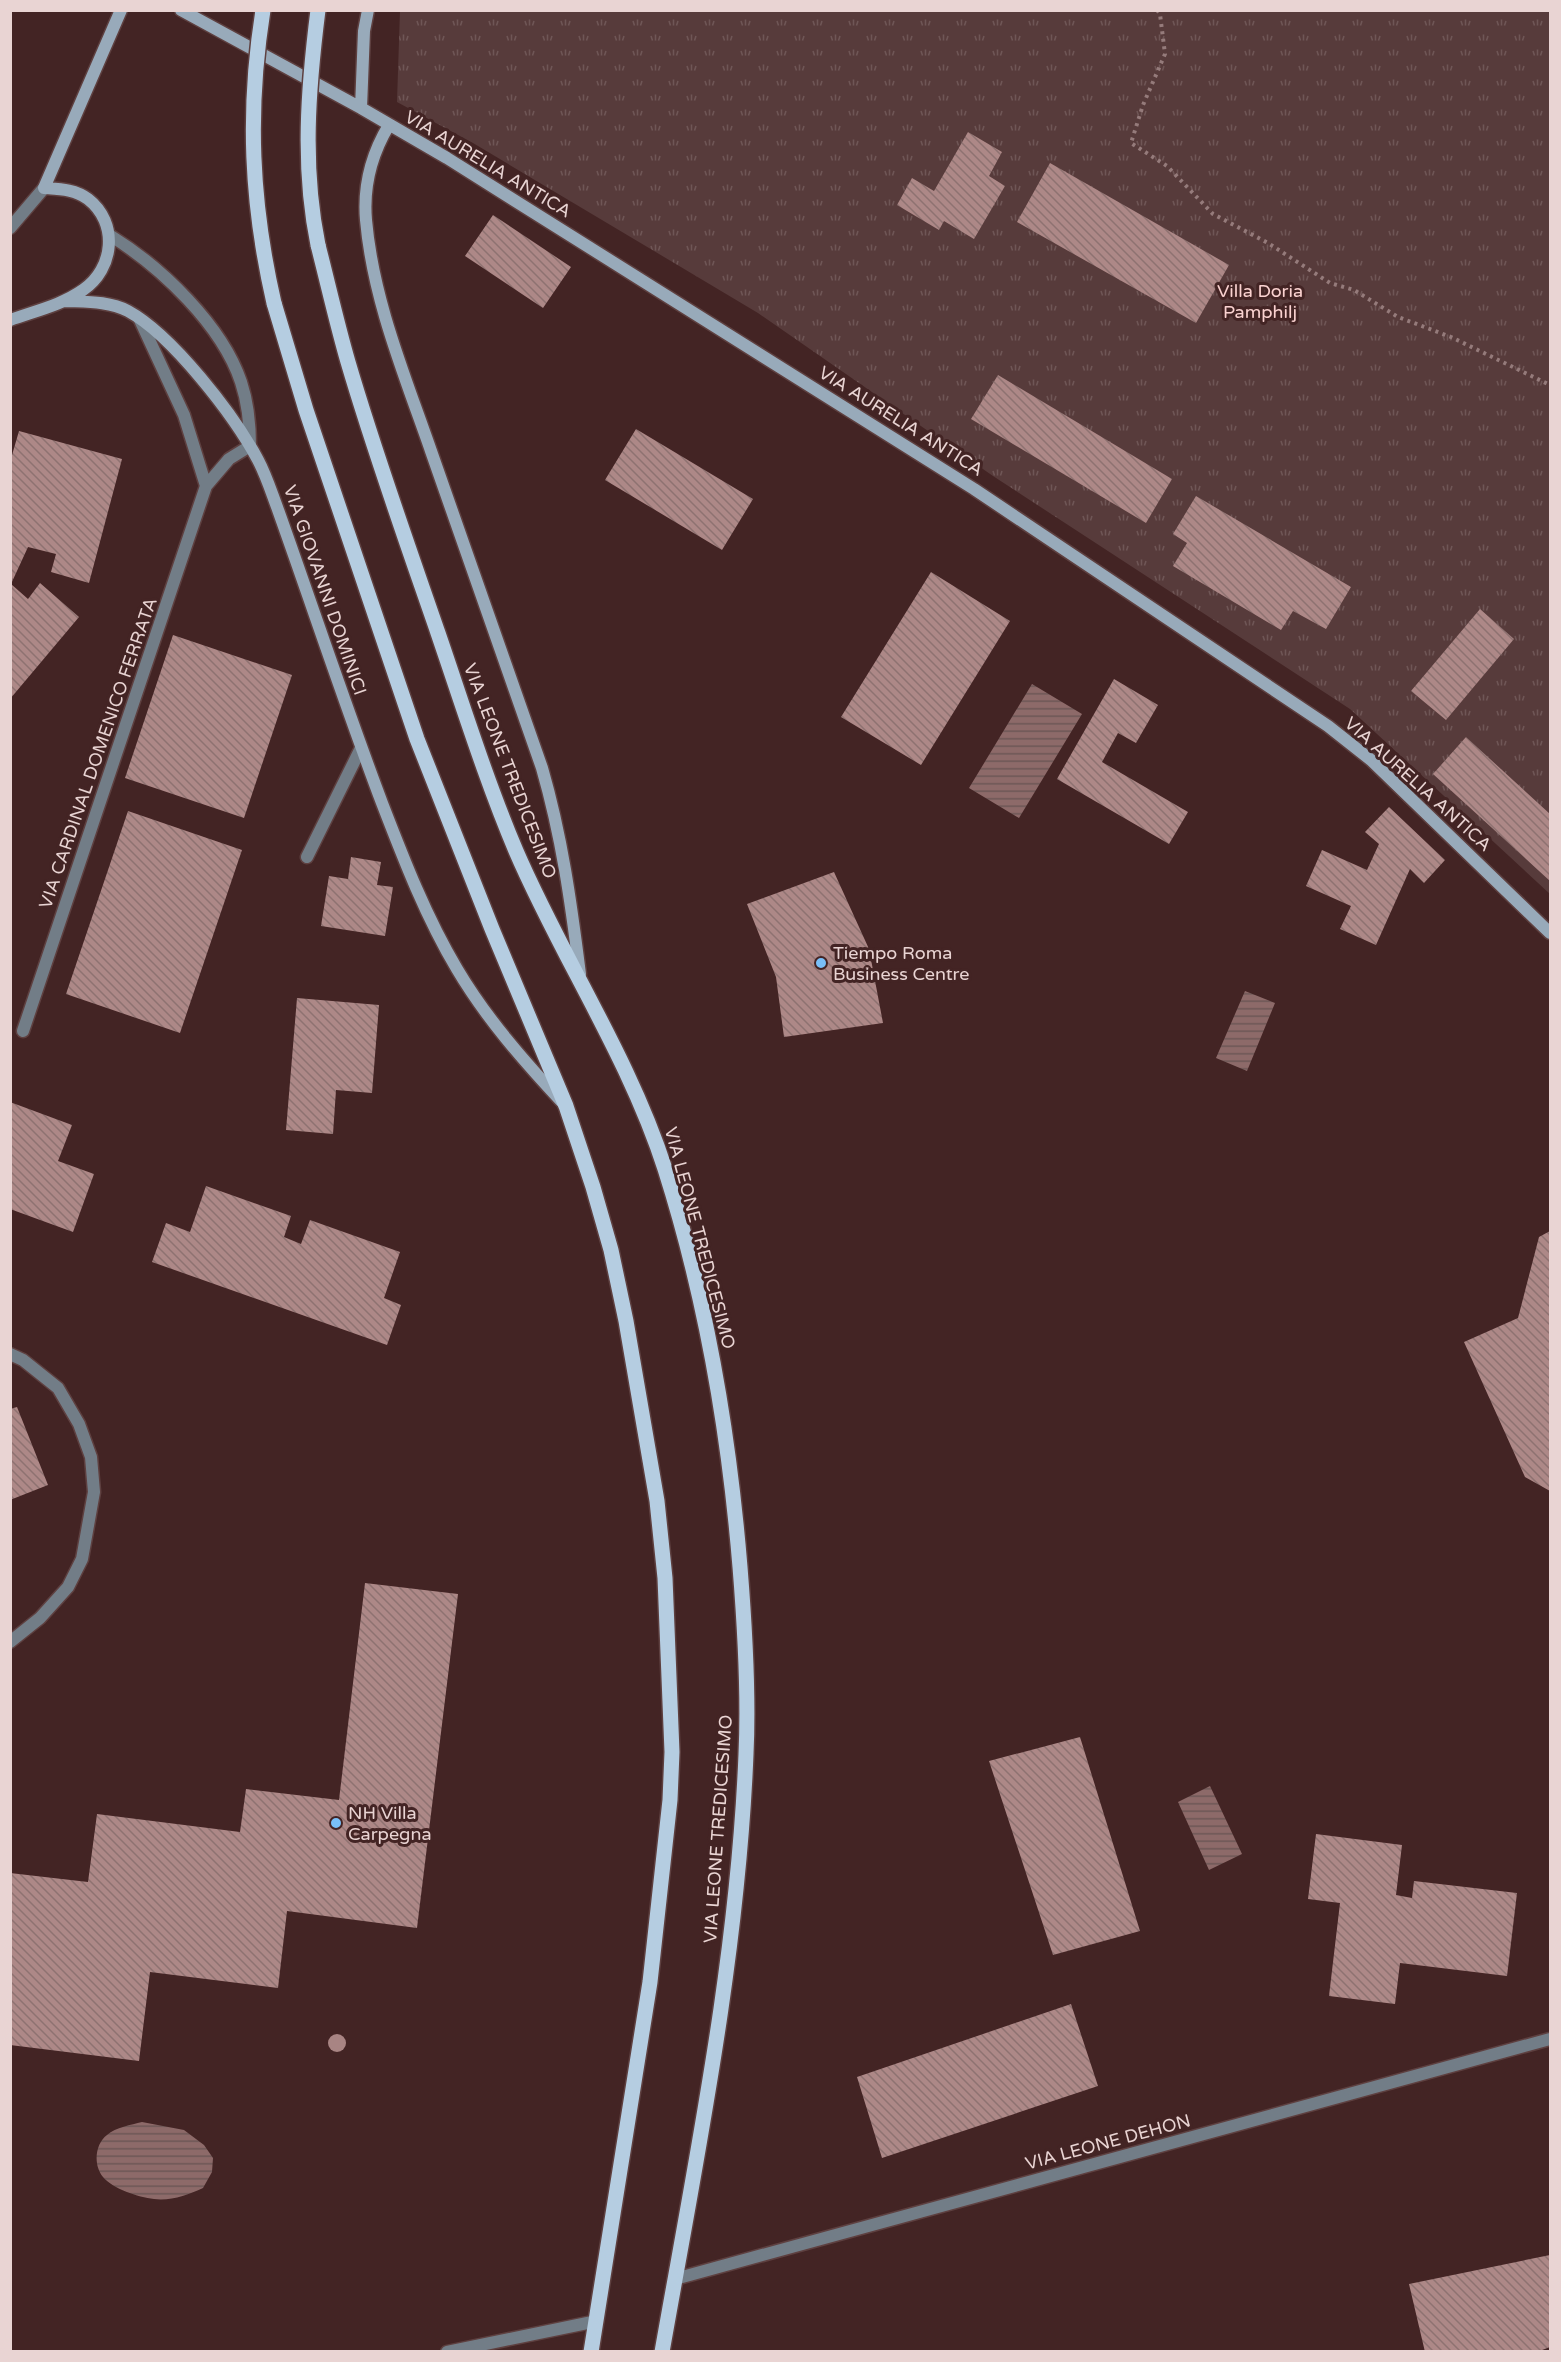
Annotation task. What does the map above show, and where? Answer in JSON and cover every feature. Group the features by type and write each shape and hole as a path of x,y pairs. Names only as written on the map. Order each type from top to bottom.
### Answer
{"main road":[{"path":"10,320 65,301 84,289 98,276 107,257 111,236 105,222 88,199 70,190 44,188 121,10"},
{"name":"VIA AURELIA ANTICA","path":"181,10 361,108 447,158 964,482 1328,726 1371,760 1551,933"},
{"path":"263,10 256,67 253,157 258,227 274,303 306,410 417,739 492,929 566,1106 593,1187 611,1250 643,1412 657,1501 665,1578 672,1752 670,1800 650,1982 591,2352"},
{"name":"VIA LEONE TREDICESIMO","path":"318,10 307,126 310,192 318,245 347,359 385,480 468,722 515,849 647,1119 666,1171 696,1286 723,1417 732,1481 743,1611 746,1751 733,1923 714,2050 662,2352"},
{"path":"361,108 364,31 368,10"},
{"path":"389,125 374,153 365,191 365,219 370,255 396,349 542,768 566,869 580,981"},
{"name":"VIA GIOVANNI DOMINICI","path":"65,301 115,306 129,311 166,339 250,446 264,473 277,507 361,748 419,894 454,964 484,1011 566,1106"}],"street":[{"path":"10,228 44,188"},
{"path":"111,236 138,254 174,285 201,316 241,382 248,413 250,446 229,459 206,486"},
{"path":"140,320 184,415 206,486"},
{"name":"VIA CARDINAL DOMENICO FERRATA","path":"23,1031 206,486"},
{"path":"307,857 361,748"},
{"path":"10,1354 23,1360 58,1388 79,1424 91,1457 94,1492 82,1559 68,1587 40,1618 10,1642"},
{"name":"VIA LEONE DEHON","path":"675,2279 1551,2039"},
{"path":"447,2352 597,2321"}],"path":[{"path":"1157,10 1160,14 1165,54 1143,105 1131,143 1167,166 1213,214 1268,243 1330,284 1354,290 1398,317 1451,337 1551,385"}],"green space":[{"name":"Villa Doria Pamphilj","path":"400,11 1550,11 1550,894 1350,709 993,476 758,313 473,143 397,102"}],"shaded area":[{"path":"1032,684 1082,714 1019,818 969,788"},
{"path":"1245,991 1275,1003 1247,1071 1216,1058"},
{"path":"1210,1786 1242,1854 1209,1870 1178,1802"},
{"path":"142,2122 184,2130 204,2145 213,2158 212,2172 203,2188 179,2197 154,2199 126,2192 103,2177 98,2167 97,2155 103,2139 115,2130"}],"building":[{"path":"968,132 1002,152 989,176 1005,186 974,239 944,221 939,230 897,205 912,178 934,191"},
{"path":"1050,163 1229,265 1196,323 1017,222"},
{"path":"493,215 571,267 543,308 465,256"},
{"path":"998,375 1172,479 1146,523 971,419"},
{"path":"636,429 753,499 722,550 605,480"},
{"path":"19,431 122,459 89,583 51,572 56,554 28,547 11,584 28,599 40,583 79,617 10,699 10,462"},
{"path":"1196,496 1351,587 1326,629 1293,611 1281,630 1173,566 1187,543 1173,534"},
{"path":"931,572 1010,621 921,765 841,717"},
{"path":"1480,609 1514,639 1446,720 1411,691"},
{"path":"173,635 292,675 244,818 125,778"},
{"path":"1114,679 1158,705 1136,743 1118,733 1102,762 1188,812 1169,844 1057,779"},
{"path":"1466,737 1550,814 1550,881 1433,774"},
{"path":"1389,807 1445,860 1424,883 1410,869 1376,945 1340,929 1351,906 1306,886 1322,850 1367,870 1379,844 1365,832"},
{"path":"128,811 242,850 180,1033 66,994"},
{"path":"351,857 381,862 377,885 393,887 385,936 321,926 329,876 348,879"},
{"name":"Tiempo Roma Business Centre","path":"834,872 869,949 883,1023 784,1037 776,977 747,904"},
{"path":"297,998 379,1005 372,1093 336,1090 333,1134 286,1130"},
{"path":"10,1102 72,1125 58,1161 94,1174 73,1232 10,1209"},
{"path":"206,1186 291,1216 284,1237 301,1244 310,1220 400,1252 384,1298 401,1305 387,1345 152,1262 166,1223 190,1232"},
{"path":"1550,1231 1550,1491 1525,1477 1464,1342 1518,1318 1539,1237"},
{"path":"17,1407 48,1485 10,1500 10,1409"},
{"name":"NH Villa Carpegna","path":"365,1583 458,1594 417,1928 287,1911 278,1988 150,1972 139,2061 10,2045 10,1873 88,1882 97,1814 240,1832 246,1789 339,1800"},
{"path":"1080,1737 1140,1931 1053,1955 989,1761"},
{"path":"1316,1834 1402,1845 1396,1895 1412,1898 1414,1881 1517,1893 1507,1976 1400,1963 1395,2004 1329,1996 1340,1903 1308,1899"},
{"path":"1071,2004 1098,2086 882,2158 857,2077"},
{"path":"1550,2255 1550,2347 1537,2352 1425,2352 1409,2284"}],"place":[{"name":"Tiempo Roma Business Centre","path":"821,963"},
{"name":"NH Villa Carpegna","path":"336,1823"}]}
